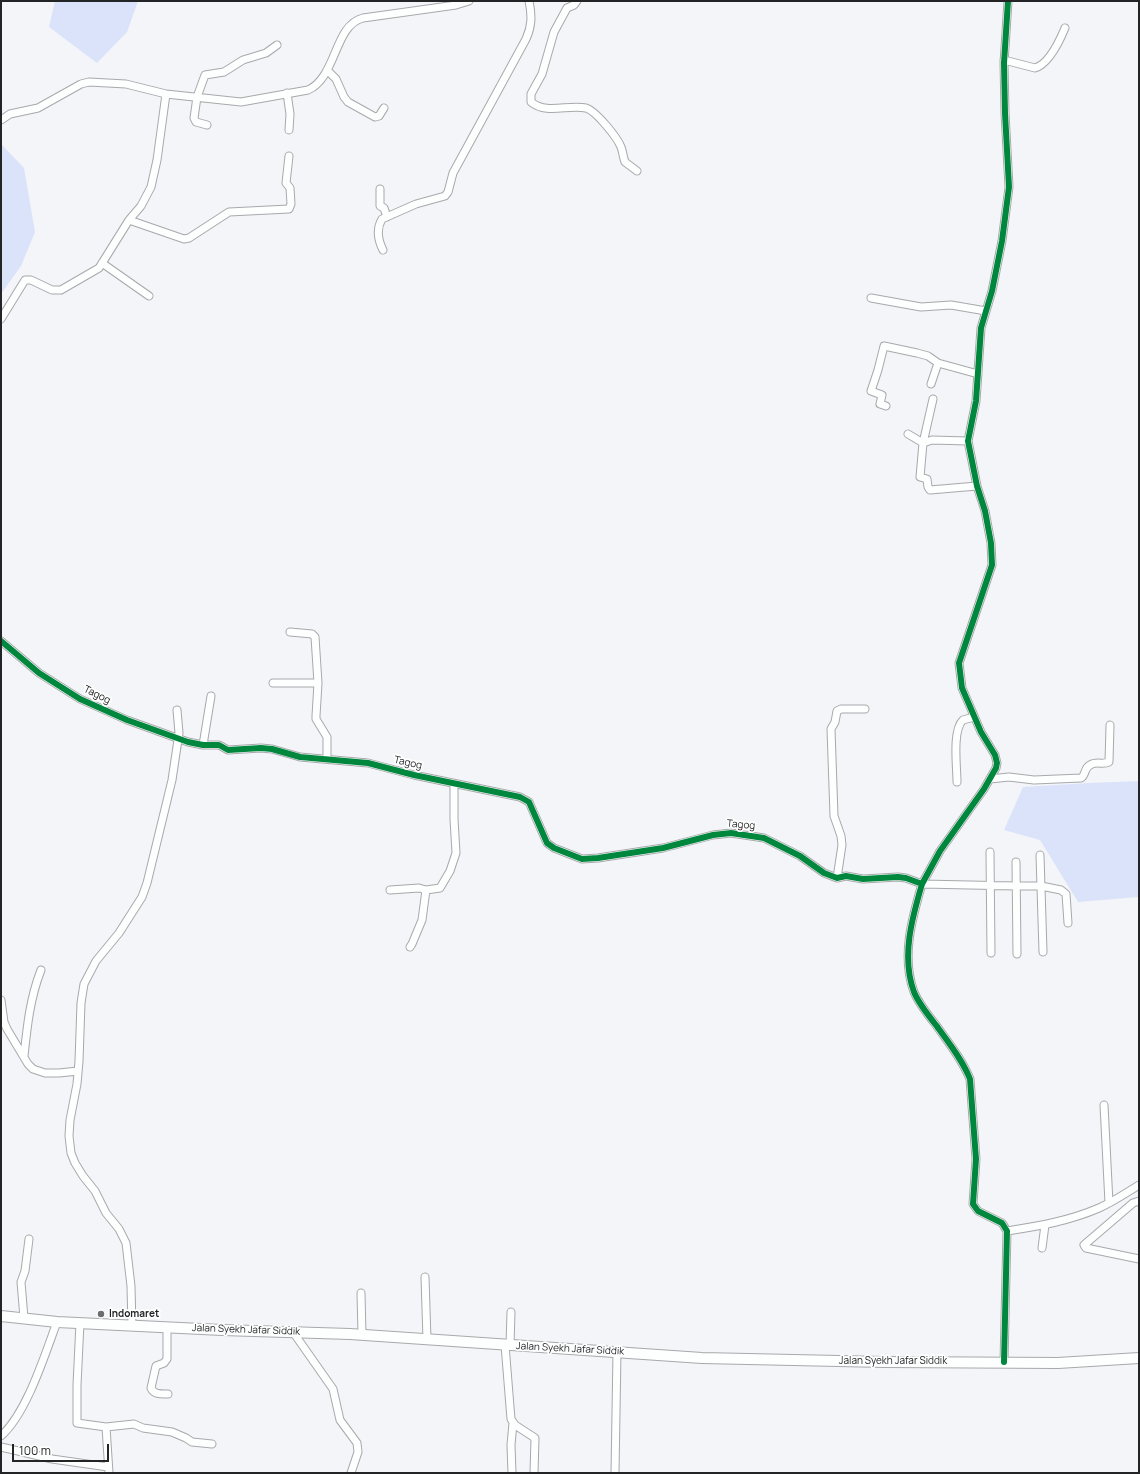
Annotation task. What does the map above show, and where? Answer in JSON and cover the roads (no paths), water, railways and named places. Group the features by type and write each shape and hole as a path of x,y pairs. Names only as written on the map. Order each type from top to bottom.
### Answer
{"main road":[{"name":"Jalan Syekh Jafar Siddik","path":"1,1316 57,1322 362,1335 702,1358 884,1362 1072,1363 1139,1358"}],"street":[{"path":"1,120 10,114 38,108 81,84 89,82 126,84 166,94 241,102 312,88 320,82 328,70 342,38 351,25 356,21 363,18 456,6 469,1"},
{"path":"383,250 378,238 380,221 416,204 445,196 448,192 453,173 530,30 531,19 529,1"},
{"path":"578,1 574,5 567,8 554,32 544,69 531,94 531,102 550,108 586,108 591,111 599,118 621,146 625,162 638,171"},
{"path":"1004,1362 1007,1231 1002,1223 978,1211 973,1204 976,1159 970,1080 967,1071 956,1053 918,999 912,984 908,964 912,923 922,884 940,851 990,779 997,763 995,756 974,717 962,688 959,663 992,565 992,544 985,511 977,486 968,441 976,401 981,328 992,291 1002,241 1009,187 1004,60 1008,1"},
{"path":"1004,60 1035,68 1040,67 1056,48 1065,28"},
{"path":"207,125 196,122 194,119 197,97 205,75 224,72 243,60 265,54 277,45"},
{"path":"328,70 336,79 344,97 348,102 376,117 379,116 384,108"},
{"path":"287,93 290,114 289,130"},
{"path":"1,319 25,280 31,280 52,290 61,290 96,271 102,263 129,220 141,206 151,187 157,160 166,94"},
{"path":"129,220 184,240 229,212 289,209 291,207 290,188 286,183 289,156"},
{"path":"380,190 380,206 384,208 387,217"},
{"path":"102,263 149,296"},
{"path":"871,298 916,307 951,305 986,311"},
{"path":"886,406 880,404 882,395 871,390 884,346 924,355 938,362 978,374"},
{"path":"931,384 938,362"},
{"path":"933,399 923,443 919,474 920,477 927,480 928,489 933,490 977,486"},
{"path":"908,434 923,443 932,440 968,441"},
{"path":"290,632 314,635 316,640 318,682 316,719 327,737 327,759"},
{"name":"Tagog","path":"1,641 39,673 80,699 127,720 178,739 203,744 219,745 228,750 261,748 272,749 300,757 368,763 454,784 525,799 529,802 547,843 554,848 582,859 663,848 713,835 731,833 764,838 800,856 824,873 838,878"},
{"path":"273,683 318,682"},
{"path":"203,744 211,696"},
{"path":"865,709 841,709 837,711 835,722 831,729 834,816 841,836 842,844 838,878 846,876 863,878 898,877 906,878 922,884 1041,886 1062,890 1066,894 1068,923"},
{"path":"132,1326 131,1286 126,1243 119,1229 106,1213 95,1191 75,1163 71,1153 69,1136 70,1120 78,1071 80,1003 84,984 96,961 119,933 142,897 147,883 172,780 178,739 177,710"},
{"path":"957,782 958,727 963,720 974,717"},
{"path":"990,779 1009,777 1034,780 1081,778 1090,765 1109,762 1110,725"},
{"path":"390,890 419,888 426,890 440,888 450,871 456,853 454,784"},
{"path":"990,852 992,953"},
{"path":"1040,855 1042,952"},
{"path":"1016,862 1017,954"},
{"path":"410,947 422,920 426,890"},
{"path":"24,1057 30,1004 41,970"},
{"path":"1,1000 4,1022 28,1064 33,1069 41,1072 59,1074 78,1071"},
{"path":"1104,1105 1109,1203"},
{"path":"1007,1231 1068,1220 1100,1208 1139,1185"},
{"path":"1139,1201 1133,1203 1084,1246 1086,1248 1139,1259"},
{"path":"1042,1248 1045,1225"},
{"path":"24,1318 21,1282 25,1272 29,1239"},
{"path":"426,1277 427,1340"},
{"path":"362,1293 362,1335"},
{"path":"511,1312 508,1345 511,1416 513,1423 511,1445 512,1473"},
{"path":"1,1436 8,1429 21,1408 36,1377 57,1322"},
{"path":"80,1323 77,1423 106,1427 134,1424 142,1428 172,1432 192,1442 212,1444"},
{"path":"167,1327 167,1359 164,1363 156,1366 151,1388 154,1392 168,1394"},
{"path":"293,1332 333,1389 340,1420 357,1443 358,1452 351,1473"},
{"path":"615,1473 617,1352"},
{"path":"513,1423 535,1438 534,1473"},
{"path":"1,1447 108,1470 106,1427"}],"place":[{"name":"Indomaret","path":"101,1314"}]}
